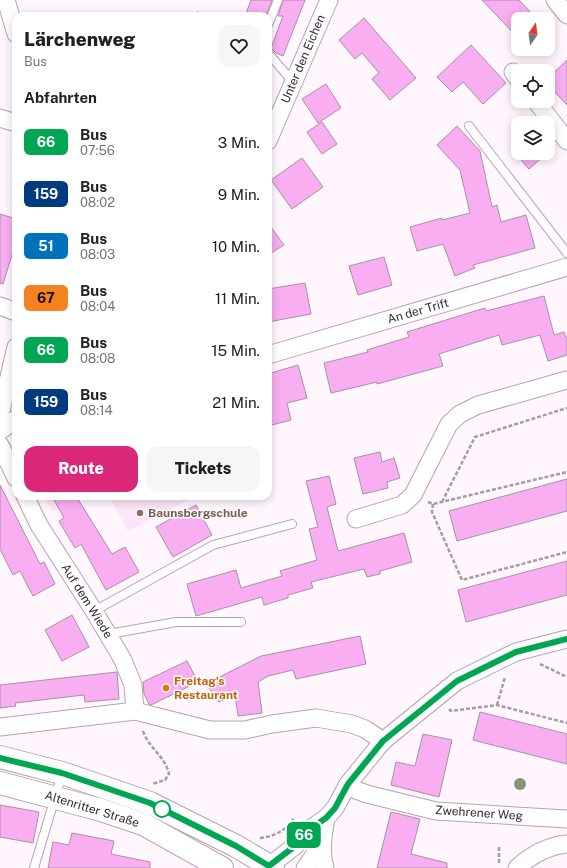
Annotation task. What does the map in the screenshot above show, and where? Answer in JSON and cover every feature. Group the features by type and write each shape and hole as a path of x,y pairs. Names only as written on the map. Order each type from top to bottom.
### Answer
{"main road":[{"name":"Altenritter Straße","path":"0,758 62,773 150,803 236,846 270,867"},
{"name":"Altenritter Straße","path":"0,783 56,797 143,824 222,868"}],"street":[{"path":"6,0 12,20"},
{"name":"Unter den Eichen","path":"272,132 329,0"},
{"path":"555,0 567,15"},
{"path":"541,108 567,141"},
{"path":"0,118 12,122"},
{"name":"An der Trift","path":"272,354 567,267"},
{"path":"0,306 12,310"},
{"path":"0,415 12,364"},
{"path":"356,519 402,505 413,495 449,424 460,414 478,405 567,380"},
{"path":"0,431 12,422"},
{"path":"0,445 12,470"},
{"name":"Auf dem Wiede","path":"27,500 40,525 123,660 142,713"},
{"path":"270,867 295,846 310,829 326,818 335,808 348,784 383,741 457,681 516,652 567,639"},
{"path":"0,727 142,713 210,730 245,730 316,718 352,724 364,729 383,741"},
{"name":"Zwehrener Weg","path":"348,784 356,790 367,794 436,811 567,819"},
{"path":"325,868 322,858 322,846 326,818"},
{"path":"517,868 537,853 548,848 567,844"},
{"path":"305,868 322,846"}],"lane":[{"path":"272,15 278,0"},
{"path":"272,58 293,82"},
{"path":"469,126 567,254"},
{"path":"94,611 213,545 292,524"},
{"path":"108,634 176,622 241,622"},
{"path":"34,868 62,773"}],"path":[{"path":"442,502 475,436 567,408"},
{"path":"413,495 433,504 567,472"},
{"path":"433,504 432,512 462,580 567,552"},
{"path":"532,648 538,664 567,677"},
{"path":"497,706 505,676"},
{"path":"440,695 451,711 497,706 567,723"},
{"path":"142,713 143,733 167,765 169,774 164,780 155,782 149,786"},
{"path":"270,837 292,823 294,818"},
{"path":"499,847 499,862"}],"shaded area":[{"path":"46,500 75,500 52,512"},
{"name":"Baunsbergschule","path":"111,500 188,500 128,531"}],"building":[{"path":"251,0 272,0 268,12 246,12"},
{"path":"283,0 305,0 283,56 276,53 272,49 283,16 278,16"},
{"path":"482,0 519,0 530,12 511,12 511,31"},
{"path":"364,18 416,78 390,100 372,79 379,73 362,53 355,59 339,40"},
{"path":"471,45 506,83 483,104 463,82 452,92 437,77"},
{"path":"567,60 567,105 555,92 555,71"},
{"path":"326,84 341,108 318,123 302,99"},
{"path":"322,122 337,144 322,154 307,132"},
{"path":"457,126 480,151 492,207 497,205 501,222 526,215 535,248 473,265 475,268 455,276 443,244 417,251 410,227 442,218 442,220 470,213 460,170 437,145"},
{"path":"302,158 323,187 292,209 272,179"},
{"path":"521,160 539,160 529,169"},
{"path":"0,214 12,218 12,255 3,284 0,283"},
{"path":"272,228 284,245 272,252"},
{"path":"384,257 392,285 358,295 349,266"},
{"path":"305,283 311,314 272,321 272,288"},
{"path":"544,296 554,335 564,332 567,340 567,355 548,361 540,335 502,345 499,335 439,354 443,366 377,384 377,382 331,393 324,363 368,352 367,350 409,337 407,332 485,308 486,311"},
{"path":"298,365 307,398 287,403 291,420 272,425 272,373"},
{"path":"380,452 382,462 394,458 400,478 387,482 388,488 363,494 354,458"},
{"path":"329,476 336,504 327,507 338,551 404,533 412,562 380,571 380,574 367,577 364,569 311,582 313,588 288,595 288,598 264,605 262,597 196,616 187,584 236,570 241,588 282,576 280,571 317,560 309,529 318,527 306,481"},
{"path":"567,479 567,511 457,541 449,511"},
{"path":"0,485 40,564 44,562 55,584 33,596 20,571 13,575 0,549"},
{"path":"54,500 78,500 112,554 125,547 139,572 106,590 81,544 75,548 59,521 64,518"},
{"path":"196,505 212,535 173,557 156,527"},
{"path":"567,561 567,595 466,622 458,590"},
{"path":"72,615 89,647 62,661 45,630"},
{"path":"360,636 366,664 296,679 293,670 268,676 258,682 262,713 238,716 235,693 219,702 206,684 261,656"},
{"path":"187,661 198,682 151,705 149,704 144,694 143,682"},
{"path":"117,672 119,699 85,702 84,695 15,703 16,706 0,708 0,685"},
{"path":"480,712 567,734 567,764 473,740"},
{"path":"423,734 452,740 439,797 391,785 396,762 415,766"},
{"path":"0,805 39,812 33,843 0,837"},
{"path":"391,812 420,819 411,854 447,863 447,868 377,868"},
{"path":"72,833 114,841 111,854 150,862 150,868 48,868 53,842 69,845"}],"bus line":[{"name":"66","path":"0,758 62,773 150,803 236,846 269,866 295,846 310,829 326,818 335,808 348,784 383,741 457,681 516,652 567,639"}],"place":[{"name":"Baunsbergschule","path":"140,513"},
{"name":"Freitag's Restaurant","path":"166,688"}]}
